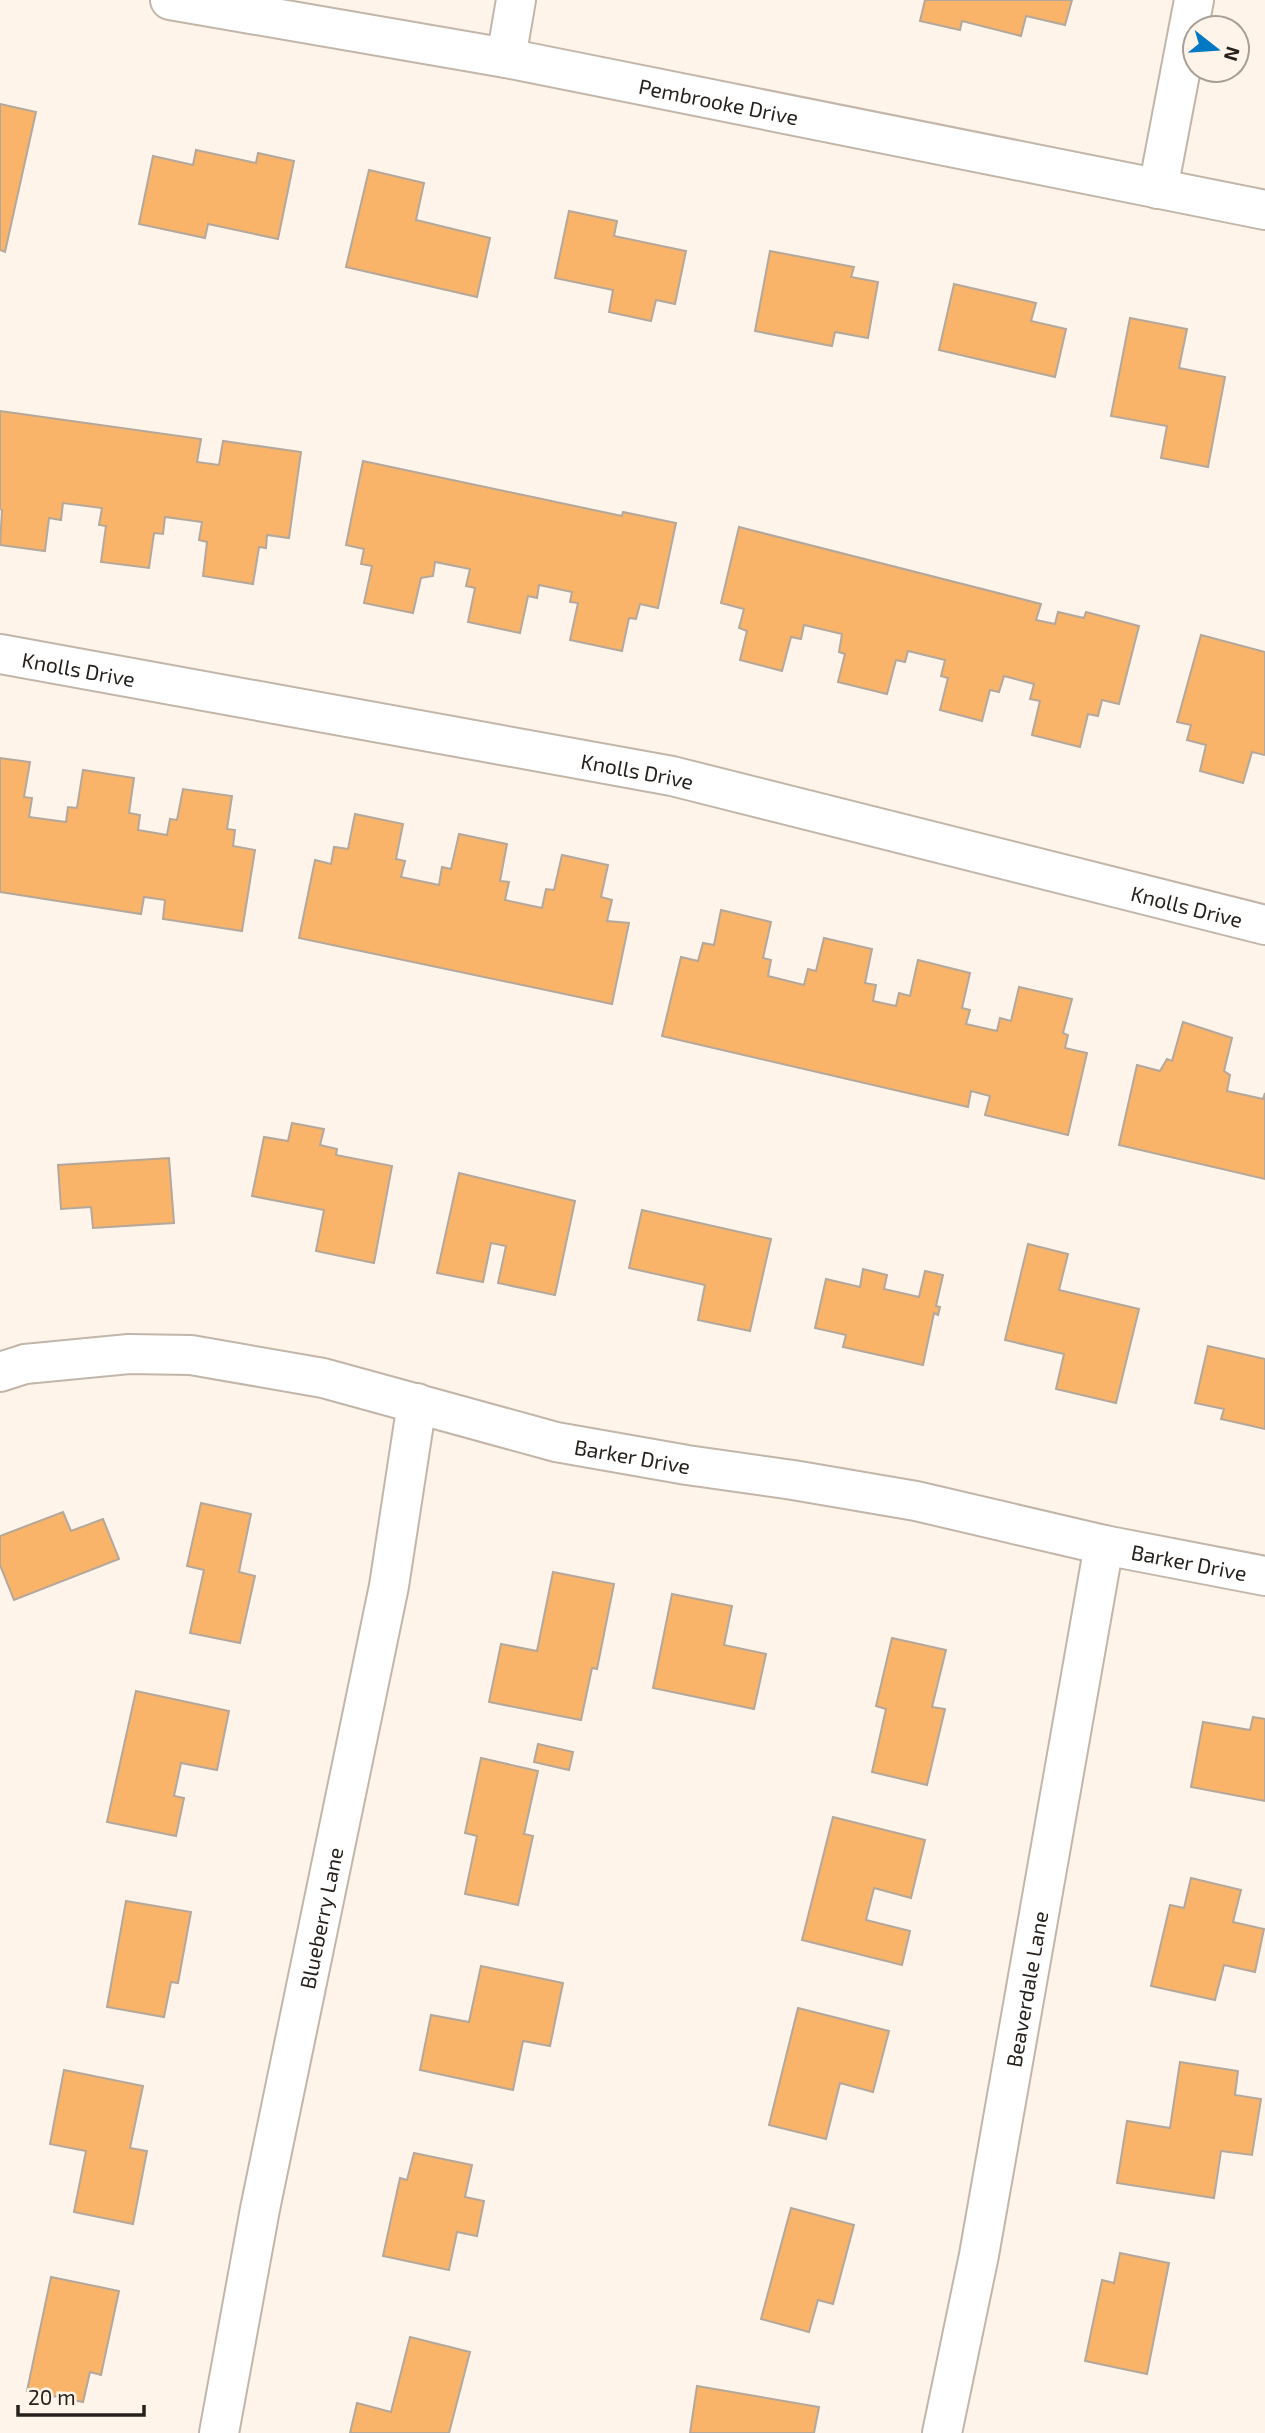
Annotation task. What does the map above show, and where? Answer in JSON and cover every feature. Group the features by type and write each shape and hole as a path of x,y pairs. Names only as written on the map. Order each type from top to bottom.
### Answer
{"street":[{"name":"Pembrooke Drive","path":"170,0 506,58 1265,210"},
{"path":"506,58 516,0"},
{"path":"1158,189 1194,0"},
{"name":"Knolls Drive","path":"0,654 672,776 1265,925"},
{"name":"Barker Drive","path":"0,1371 25,1364 129,1354 191,1355 323,1378 556,1442 916,1501 1104,1545 1265,1576"},
{"name":"Blueberry Lane","path":"219,2433 260,2209 389,1586 417,1403"},
{"name":"Beaverdale Lane","path":"942,2433 979,2255 1104,1545"}],"building":[{"path":"925,0 1072,0 1065,25 1026,16 1021,36 962,21 960,30 920,21"},
{"path":"0,104 36,112 5,252 0,250"},
{"path":"196,150 256,163 258,153 294,161 278,239 208,224 205,238 139,224 153,156 193,165"},
{"path":"369,170 424,183 416,220 490,238 477,297 346,267"},
{"path":"569,211 617,221 614,236 686,251 675,304 656,300 651,321 609,312 613,290 555,278"},
{"path":"770,251 854,267 851,277 878,282 868,338 835,332 832,346 755,331"},
{"path":"954,284 1036,303 1031,321 1066,329 1055,377 939,350"},
{"path":"1130,318 1187,329 1179,368 1225,377 1208,467 1161,458 1167,426 1111,416"},
{"path":"0,411 201,439 197,462 219,465 223,441 301,452 289,538 267,535 266,548 259,547 253,584 203,576 207,542 199,540 202,522 165,517 163,534 154,533 149,568 101,562 106,526 99,525 102,508 63,503 61,520 49,518 45,551 0,545"},
{"path":"363,461 622,516 623,512 676,523 658,608 640,604 636,619 629,618 622,651 570,640 578,603 570,602 572,592 539,585 537,598 528,596 520,633 468,622 475,588 466,586 470,569 435,562 433,576 421,578 413,613 364,603 372,566 361,564 364,549 346,545"},
{"path":"739,527 1041,604 1036,620 1055,624 1058,612 1084,618 1086,612 1139,626 1119,704 1102,700 1098,716 1088,714 1080,747 1032,735 1040,701 1030,699 1034,684 1004,676 999,692 990,690 982,721 940,710 948,678 941,676 945,660 908,651 905,662 896,660 887,694 838,682 845,654 839,652 842,634 804,625 801,639 791,637 782,671 740,660 747,631 739,628 744,609 721,603"},
{"path":"1201,635 1265,652 1265,755 1252,752 1243,783 1200,771 1206,745 1187,740 1191,725 1177,722"},
{"path":"0,758 30,762 24,797 32,798 29,817 66,822 68,807 77,808 83,770 134,778 129,813 140,815 138,830 167,835 170,819 177,820 183,789 232,796 227,829 235,830 233,846 255,850 242,931 163,919 165,900 144,897 141,914 0,892"},
{"path":"355,814 403,824 396,859 405,861 401,877 439,885 442,867 451,869 459,834 507,844 500,881 509,882 505,900 542,908 546,889 554,890 562,855 608,865 601,897 612,900 607,921 629,923 612,1004 299,938 315,860 331,864 334,847 348,849"},
{"path":"721,910 771,922 763,958 771,960 768,976 804,985 808,969 816,971 824,938 872,949 865,983 876,985 873,1001 896,1006 899,993 910,996 918,960 970,973 962,1008 970,1010 966,1024 997,1031 1000,1018 1011,1021 1019,987 1072,999 1063,1033 1068,1035 1065,1048 1087,1053 1068,1135 985,1115 990,1096 971,1091 968,1107 662,1036 681,957 698,961 703,943 714,945"},
{"path":"1183,1022 1232,1038 1224,1071 1230,1075 1227,1091 1263,1099 1265,1093 1265,1179 1119,1145 1137,1065 1160,1071 1167,1059 1172,1061"},
{"path":"292,1123 324,1129 320,1145 337,1149 336,1155 392,1166 374,1263 316,1251 324,1210 252,1196 264,1137 288,1141"},
{"path":"169,1158 174,1223 93,1228 91,1207 61,1209 58,1165"},
{"path":"459,1173 575,1201 555,1295 498,1283 506,1246 491,1243 483,1282 437,1273"},
{"path":"642,1210 771,1239 750,1331 698,1320 705,1285 629,1268"},
{"path":"1028,1244 1068,1254 1059,1290 1139,1309 1116,1403 1056,1389 1064,1354 1005,1340"},
{"path":"863,1269 887,1275 884,1289 919,1297 925,1271 943,1275 936,1306 940,1307 938,1315 934,1313 923,1365 843,1347 846,1335 815,1328 826,1279 860,1287"},
{"path":"1208,1346 1265,1359 1265,1429 1221,1419 1224,1409 1195,1403"},
{"path":"201,1503 251,1514 239,1572 255,1576 240,1643 190,1633 204,1570 187,1566"},
{"path":"63,1512 71,1531 103,1519 119,1559 14,1600 0,1565 0,1536"},
{"path":"553,1572 614,1584 597,1669 592,1668 581,1720 489,1702 501,1644 537,1651"},
{"path":"672,1594 732,1606 724,1645 766,1654 754,1709 653,1688"},
{"path":"892,1638 946,1650 932,1707 945,1709 927,1785 872,1772 886,1709 876,1706"},
{"path":"136,1691 229,1711 217,1770 181,1763 174,1796 184,1798 176,1836 107,1822"},
{"path":"1253,1717 1265,1719 1265,1801 1191,1787 1203,1722 1250,1730"},
{"path":"538,1744 573,1752 569,1770 534,1762"},
{"path":"481,1758 538,1771 524,1834 533,1836 518,1905 465,1894 477,1836 465,1833"},
{"path":"833,1817 925,1840 911,1898 874,1888 866,1920 910,1931 902,1965 802,1940"},
{"path":"1191,1878 1241,1890 1233,1922 1264,1929 1255,1972 1224,1965 1215,2000 1151,1986 1170,1905 1184,1908"},
{"path":"126,1901 191,1912 178,1983 171,1982 164,2017 107,2007"},
{"path":"481,1966 563,1983 550,2046 523,2041 513,2090 420,2070 431,2015 469,2022"},
{"path":"798,2008 889,2031 873,2092 840,2083 826,2139 769,2125"},
{"path":"1180,2062 1238,2071 1235,2095 1261,2099 1252,2155 1221,2151 1214,2198 1117,2183 1127,2121 1170,2128"},
{"path":"64,2070 143,2086 130,2148 147,2151 133,2224 74,2212 86,2151 50,2144"},
{"path":"414,2153 472,2165 465,2197 484,2201 477,2236 457,2232 449,2270 383,2256 400,2178 407,2180"},
{"path":"791,2208 854,2225 833,2304 818,2300 809,2332 761,2319"},
{"path":"1120,2253 1169,2263 1147,2374 1085,2361 1102,2280 1114,2283"},
{"path":"51,2277 119,2291 101,2375 90,2372 83,2402 27,2391"},
{"path":"410,2337 470,2352 449,2433 350,2433 357,2403 391,2412"},
{"path":"697,2386 819,2407 814,2433 690,2433"}]}
